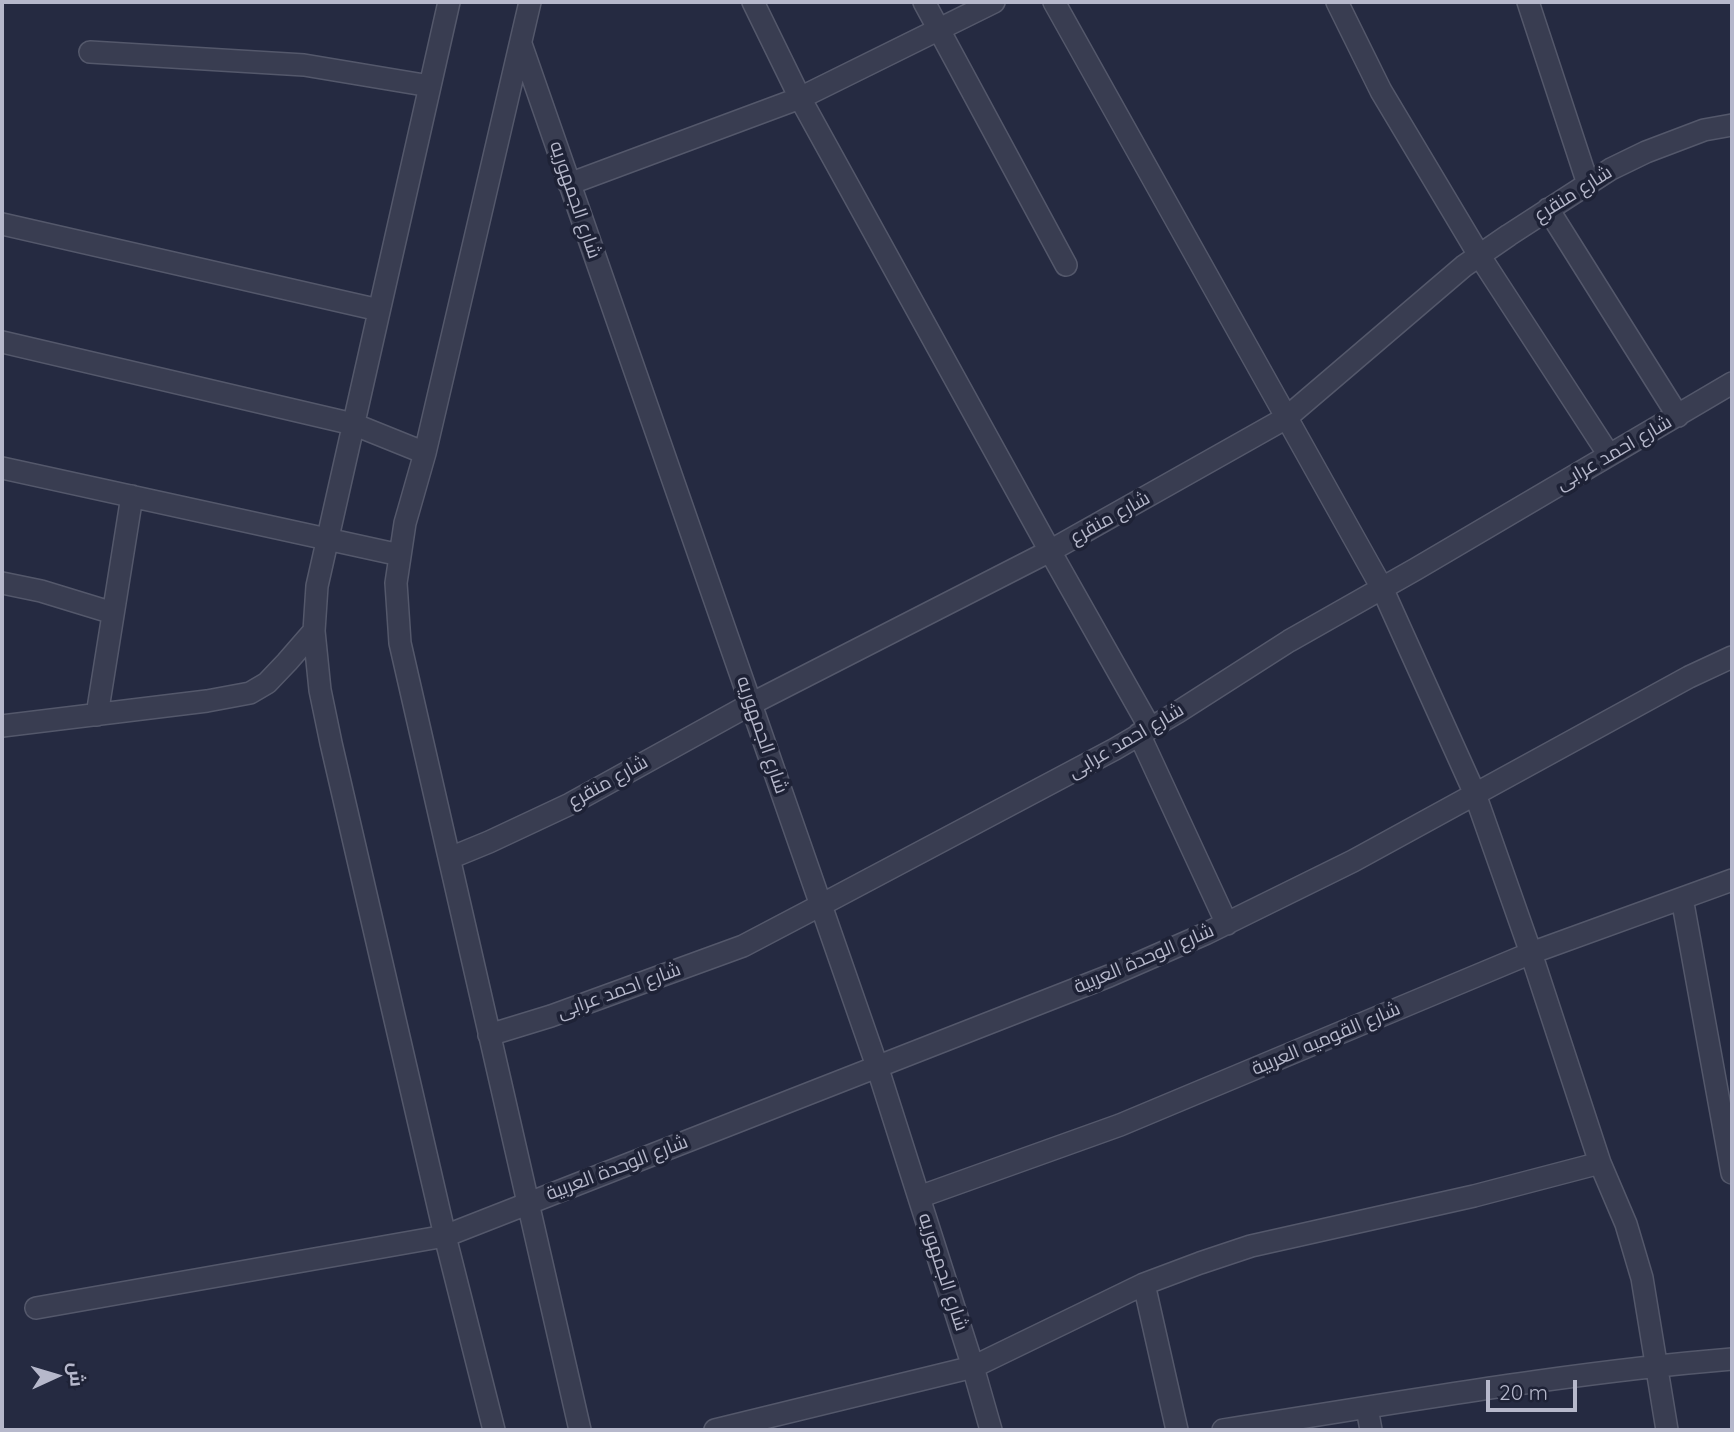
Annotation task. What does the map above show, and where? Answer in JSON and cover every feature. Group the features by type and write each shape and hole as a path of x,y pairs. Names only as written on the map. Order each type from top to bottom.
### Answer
{"street":[{"path":"449,2 327,539 317,586 314,631 320,690 331,743 445,1236 494,1430"},
{"path":"530,2 425,453 405,523 396,583 400,643 580,1430"},
{"path":"753,2 800,98 1050,551 1145,731 1227,924"},
{"path":"924,2 1066,265"},
{"path":"569,184 800,98 994,2"},
{"path":"1055,2 1382,588 1475,794 1600,1163 1626,1224 1642,1278 1667,1430"},
{"path":"1337,2 1381,91 1479,255 1609,455"},
{"path":"1528,2 1588,184"},
{"name":"شارع الجمهوريه","path":"521,44 877,1066 991,1430"},
{"path":"90,52 304,65 430,86"},
{"name":"شارع منقرع","path":"450,858 570,804 751,704 1050,551 1286,418 1464,266 1548,209 1611,169 1646,152 1704,130 1732,124"},
{"path":"1548,209 1678,416"},
{"path":"2,224 379,310"},
{"path":"2,342 353,424 425,453"},
{"name":"شارع احمد عرابى","path":"489,1035 562,1012 743,946 1145,731 1289,641 1732,383"},
{"path":"2,468 400,555"},
{"path":"97,715 132,496"},
{"path":"2,583 41,591 113,613"},
{"path":"2,726 207,701 250,693 267,683 314,631"},
{"name":"شارع الوحدة العربية","path":"36,1308 445,1236 1109,976 1227,924 1353,861 1689,677 1732,657"},
{"name":"شارع القوميه العربية","path":"919,1196 1120,1125 1531,953 1732,880"},
{"path":"1682,898 1732,1173"},
{"path":"715,1430 973,1367 1144,1284 1251,1246 1474,1196 1600,1163"},
{"path":"1144,1284 1178,1430"},
{"path":"1223,1430 1511,1385 1658,1365 1732,1359"},
{"path":"1367,1408 1371,1430"}]}
